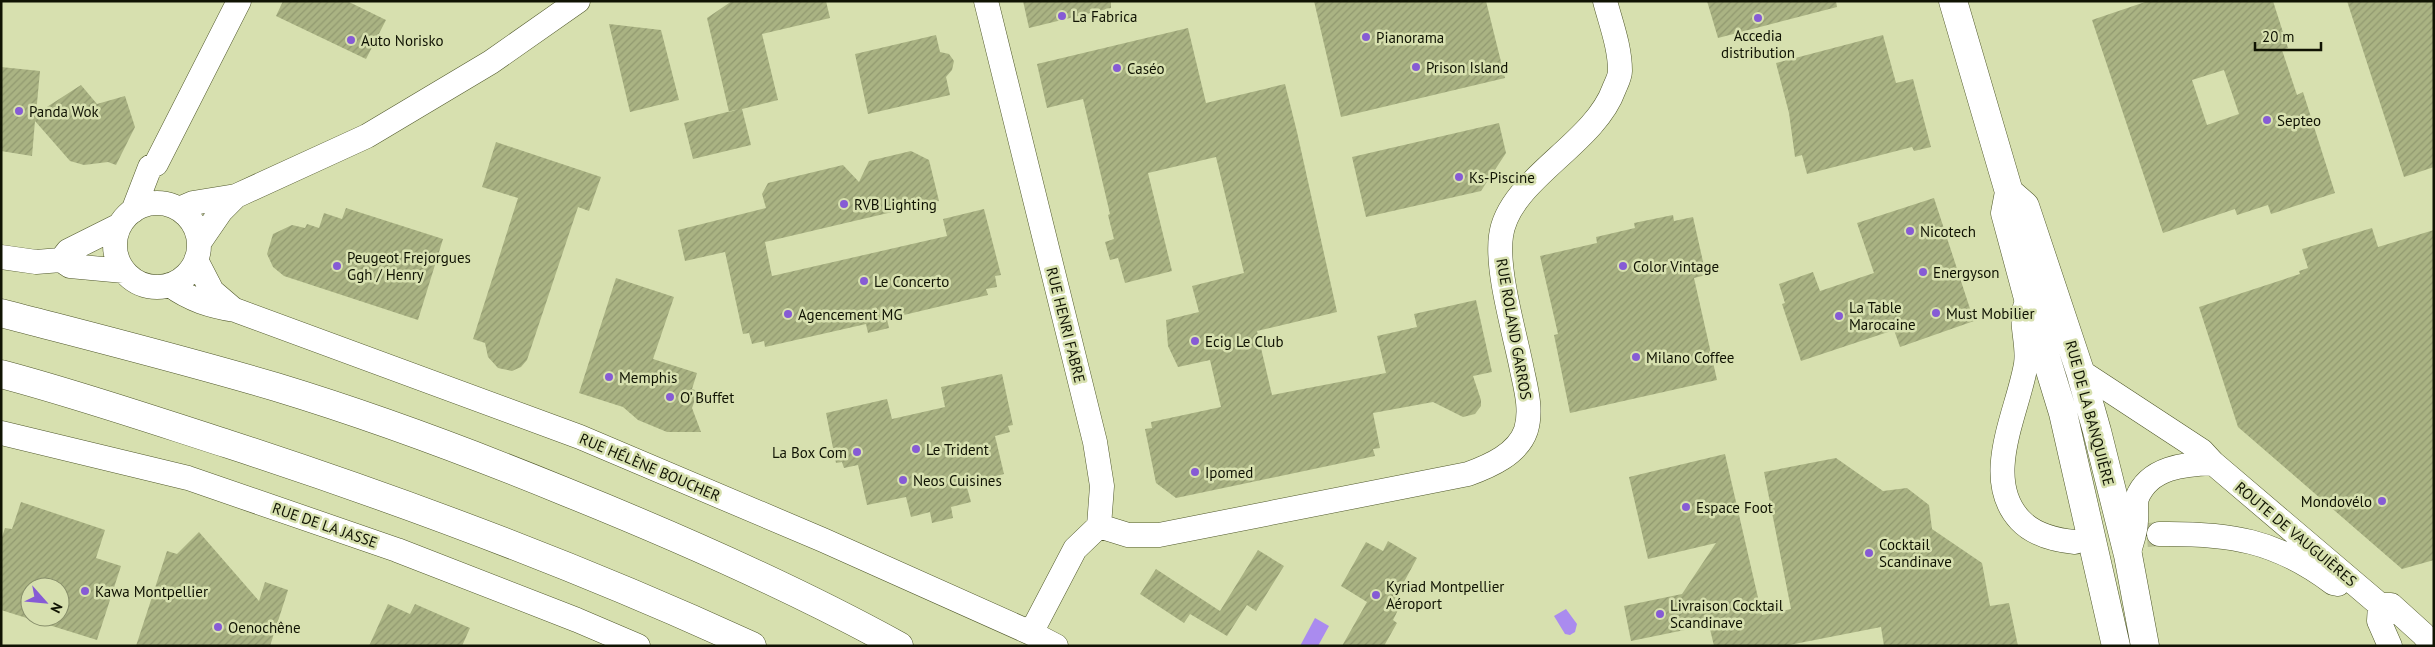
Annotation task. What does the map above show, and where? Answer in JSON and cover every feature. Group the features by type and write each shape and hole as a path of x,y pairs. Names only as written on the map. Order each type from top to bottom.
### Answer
{"main road":[{"name":"RUE DE LA BANQUIÈRE","path":"1953,1 2009,192 2005,213 2062,413 2116,646"},
{"name":"RUE DE LA BANQUIÈRE","path":"2009,192 2026,206 2080,371 2128,554 2145,646"},
{"path":"1,313 130,346 258,382 412,431 681,538 864,626 899,646"},
{"path":"1,374 185,430 430,514 646,600 752,646"}],"street":[{"path":"236,196 221,211 198,252 190,271 170,285 158,287 145,286 134,280 124,271 118,261 115,249 127,218 150,167 156,164 239,1"},
{"path":"173,207 192,202 236,196 367,136 491,62 578,1"},
{"name":"RUE HENRI FABRE","path":"986,1 1095,442 1102,486 1099,526"},
{"name":"RUE ROLAND GARROS","path":"1099,526 1128,535 1159,535 1468,474 1491,466 1511,451 1526,430 1528,402 1500,259 1504,220 1514,202 1585,132 1610,102 1620,74 1618,49 1605,1"},
{"path":"156,164 173,207"},
{"path":"61,260 68,251 155,203 173,207 189,218 196,230 198,252"},
{"name":"RUE HÉLÈNE BOUCHER","path":"198,252 212,291 235,310"},
{"path":"1,257 36,262 61,260 70,266 124,271"},
{"name":"RUE HÉLÈNE BOUCHER","path":"170,285 183,294 197,300 235,310 580,437 823,540 1056,646"},
{"path":"2029,302 2024,308 2026,364 2005,446 2002,484 2008,506 2025,525 2051,538 2075,542"},
{"name":"ROUTE DE VAUGUIÈRES","path":"2080,371 2202,451 2213,463 2380,605 2391,605 2424,634 2433,646"},
{"name":"RUE DE LA JASSE","path":"1,433 188,478 397,550 577,620 638,646"},
{"path":"2170,468 2182,438"},
{"path":"2128,554 2136,523 2136,499 2144,486 2170,468 2184,464 2213,463"},
{"path":"1031,633 1075,549 1099,526"},
{"path":"2159,534 2217,535 2252,542 2280,550 2307,564 2333,583 2356,585"},
{"path":"2380,605 2378,621 2390,646"}],"shaded area":[{"path":"1566,609 1577,624 1575,632 1570,635 1565,634 1554,616"},
{"path":"1315,618 1329,626 1318,646 1300,646"}],"building":[{"name":"Auto Norisko","path":"283,1 347,1 386,20 366,59 276,16"},
{"path":"732,1 826,1 830,18 762,34 778,100 742,109 751,145 693,159 684,123 729,112 707,18"},
{"name":"La Fabrica","path":"1023,1 1111,1 1111,8 1029,28"},
{"name":"Prison Island","path":"1314,1 1486,1 1505,78 1341,117"},
{"path":"1707,1 1836,1 1837,7 1718,38"},
{"name":"Septeo","path":"2148,1 2273,1 2288,48 2282,50 2297,95 2303,92 2335,193 2271,214 2268,205 2237,215 2235,209 2163,233 2092,20","holes":["2224,70 2239,114 2207,125 2192,80"]},
{"path":"2347,1 2434,1 2434,167 2404,177"},
{"path":"609,24 661,30 679,100 630,112"},
{"path":"1188,28 1206,103 1285,84 1297,132 1337,312 1257,331 1272,395 1386,373 1377,336 1417,327 1414,314 1476,300 1492,372 1473,376 1481,400 1481,406 1475,414 1463,417 1433,402 1373,413 1380,448 1373,449 1375,456 1176,498 1156,483 1145,429 1152,428 1151,422 1221,407 1210,360 1178,367 1168,346 1166,320 1199,312 1192,286 1244,273 1216,157 1148,173 1172,271 1125,283 1118,258 1110,260 1105,242 1114,239 1083,99 1047,108 1037,64"},
{"path":"936,35 940,52 949,54 954,61 952,70 946,77 950,95 868,114 855,54"},
{"path":"1883,35 1896,83 1913,79 1931,147 1914,151 1912,147 1807,174 1802,155 1795,157 1789,113 1776,63"},
{"path":"1,67 40,71 36,114 81,85 97,104 125,96 135,127 116,165 108,162 84,165 70,161 35,121 32,156 1,151"},
{"path":"1499,123 1506,153 1481,191 1366,217 1352,157"},
{"path":"496,142 601,177 589,211 578,207 527,360 521,367 512,371 498,368 488,357 485,343 473,339 518,198 482,187"},
{"path":"911,151 929,160 939,201 765,242 772,276 947,236 943,219 984,209 1001,275 995,276 997,287 986,289 988,295 887,319 889,328 868,333 866,324 765,347 764,341 752,344 749,333 743,334 725,252 685,261 678,230 766,208 762,194 768,183 843,165 859,182 869,161"},
{"path":"1934,198 1974,321 1900,347 1894,330 1801,361 1782,304 1785,303 1779,284 1813,272 1820,291 1874,273 1857,223"},
{"path":"346,208 443,239 418,320 284,276 273,267 267,254 273,234 292,225 305,228 307,224 319,228 324,213 342,219"},
{"path":"1673,215 1674,221 1693,217 1706,275 1694,278 1717,380 1570,413 1554,335 1558,334 1540,256 1597,243 1596,237 1635,228 1634,223"},
{"path":"2372,228 2378,247 2434,230 2434,560 2402,569 2238,427 2199,307 2300,274 2299,271 2308,268 2302,249"},
{"path":"616,278 674,297 653,359 697,373 692,389 698,391 692,408 701,432 667,432 638,420 623,407 579,393"},
{"name":"Le Trident","path":"1002,374 1013,425 1008,426 1010,432 995,436 1004,474 966,484 971,502 951,507 953,518 932,523 930,512 911,517 906,497 867,505 858,465 844,468 842,462 836,463 826,413 887,399 892,419 945,407 941,387"},
{"name":"Cocktail Scandinave","path":"1725,454 1762,615 1791,609 1764,472 1836,458 1883,491 1907,488 1929,505 1932,529 1982,563 1990,606 2009,603 2018,646 1884,646 1881,627 1784,646 1714,646 1709,625 1631,641 1624,606 1682,594 1716,543 1648,559 1629,477"},
{"path":"21,502 105,530 96,558 121,566 97,640 55,627 70,627 70,577 20,577 20,616 1,610 1,540 5,528 12,529"},
{"path":"199,532 259,601 265,582 288,590 270,646 136,646 167,551 177,554"},
{"name":"Kyriad Montpellier Aéroport","path":"1388,541 1417,558 1392,604 1399,608 1393,620 1397,623 1384,646 1342,646 1367,602 1341,586 1366,542 1383,551"},
{"path":"1258,550 1284,566 1256,611 1247,605 1227,636 1190,614 1184,623 1140,594 1156,569 1220,611"},
{"path":"388,604 410,614 415,604 470,628 462,646 369,646"}],"tunnel":[{"path":"2075,542 2159,534"}],"place":[{"name":"La Fabrica","path":"1062,16"},
{"name":"Accedia distribution","path":"1758,18"},
{"name":"Pianorama","path":"1366,37"},
{"name":"Auto Norisko","path":"351,40"},
{"name":"Prison Island","path":"1416,67"},
{"name":"Caséo","path":"1117,68"},
{"name":"Panda Wok","path":"19,111"},
{"name":"Septeo","path":"2267,120"},
{"name":"Ks-Piscine","path":"1459,177"},
{"name":"RVB Lighting","path":"844,204"},
{"name":"Nicotech","path":"1910,231"},
{"name":"Peugeot Frejorgues Ggh / Henry","path":"337,266"},
{"name":"Color Vintage","path":"1623,266"},
{"name":"Energyson","path":"1923,272"},
{"name":"Le Concerto","path":"864,281"},
{"name":"Must Mobilier","path":"1936,313"},
{"name":"Agencement MG","path":"788,314"},
{"name":"La Table Marocaine","path":"1839,316"},
{"name":"Ecig Le Club","path":"1195,341"},
{"name":"Milano Coffee","path":"1636,357"},
{"name":"Memphis","path":"609,377"},
{"name":"O’ Buffet","path":"670,397"},
{"name":"Le Trident","path":"916,449"},
{"name":"La Box Com","path":"857,452"},
{"name":"Ipomed","path":"1195,472"},
{"name":"Neos Cuisines","path":"903,480"},
{"name":"Mondovélo","path":"2382,501"},
{"name":"Espace Foot","path":"1686,507"},
{"name":"Cocktail Scandinave","path":"1869,553"},
{"name":"Kawa Montpellier","path":"85,591"},
{"name":"Kyriad Montpellier Aéroport","path":"1376,595"},
{"name":"Livraison Cocktail Scandinave","path":"1660,614"},
{"name":"Oenochêne","path":"218,627"}]}
